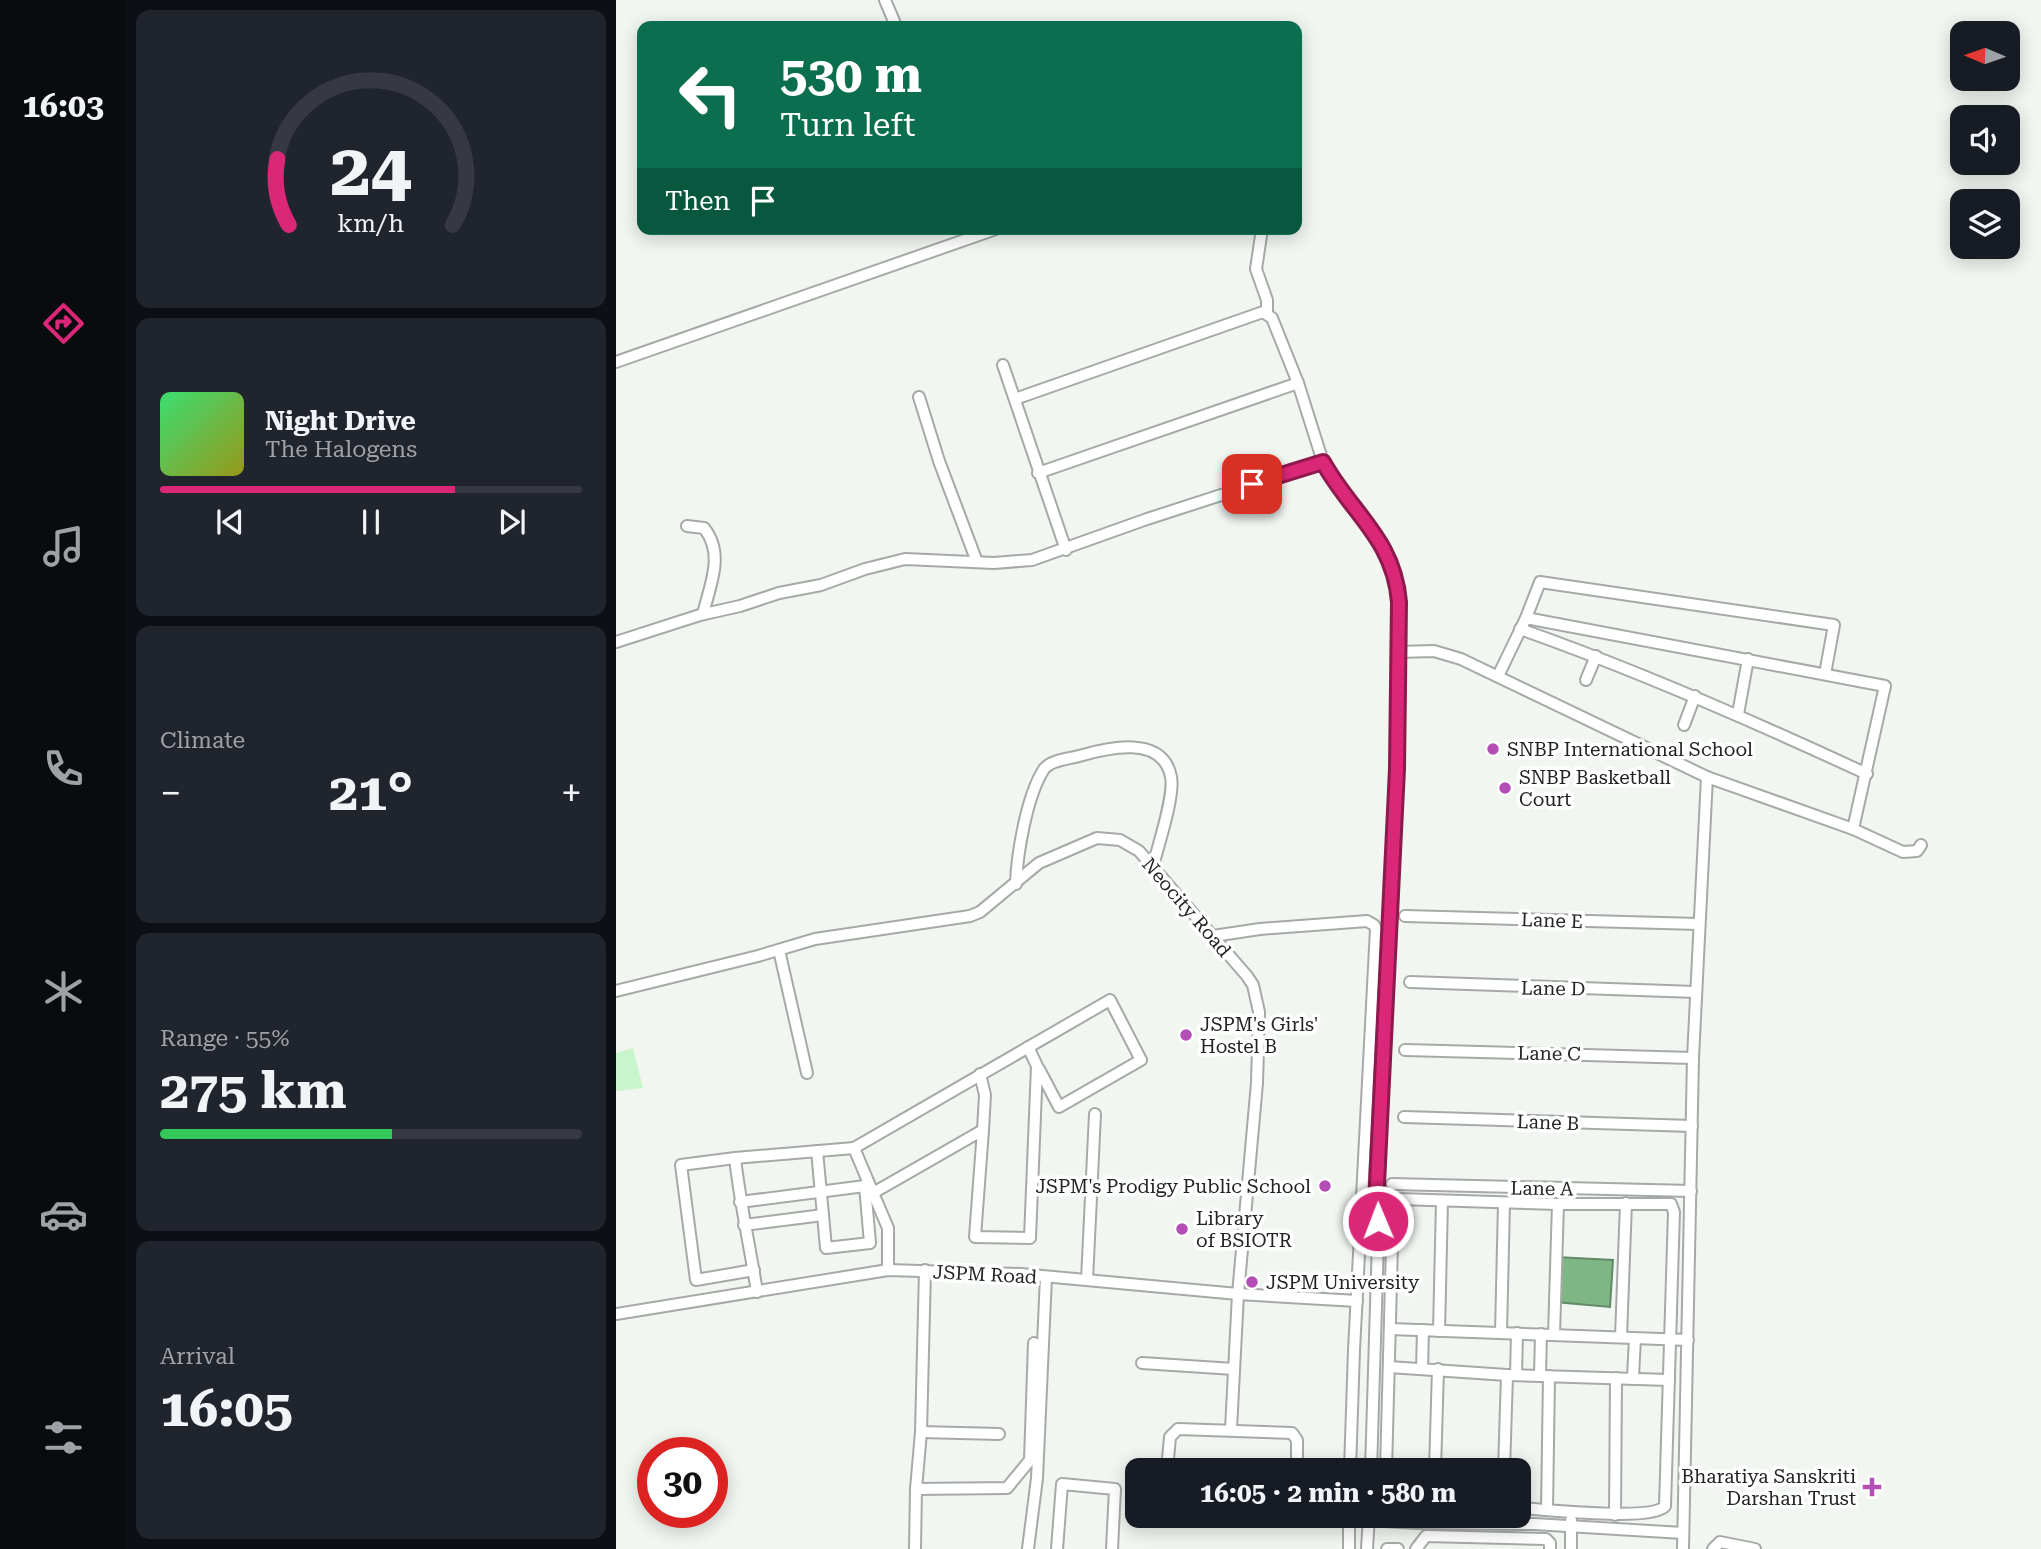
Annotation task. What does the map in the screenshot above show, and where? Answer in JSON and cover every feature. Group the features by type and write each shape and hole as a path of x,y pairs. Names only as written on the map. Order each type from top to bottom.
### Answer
{"street":[{"path":"885,0 894,21"},
{"path":"959,235 961,241"},
{"path":"616,362 978,235"},
{"path":"1261,235 1256,269 1265,293 1267,313 1272,318 1298,383 1323,462 1340,490 1380,541 1394,570 1399,602 1397,780 1377,1184 1378,1240 1371,1458"},
{"path":"1014,399 1263,312 1267,313"},
{"path":"1003,365 1066,550"},
{"path":"1038,473 1298,383"},
{"path":"919,397 943,474 977,562"},
{"path":"616,642 703,614 905,559 1032,561 1115,530 1323,462"},
{"path":"687,526 704,528 712,538 717,556 703,614"},
{"path":"1498,676 1526,618 1539,582 1835,625 1825,674"},
{"path":"1526,618 1885,686 1853,829"},
{"path":"1520,629 1695,696 1867,774"},
{"path":"1397,652 1425,650 1444,653 1498,676 1707,777 1853,829 1903,852 1917,851 1921,845"},
{"path":"1586,680 1596,656"},
{"path":"1738,714 1748,659"},
{"path":"1684,725 1695,696"},
{"path":"1016,884 1019,842 1044,770 1055,762 1120,747 1151,751 1159,755 1169,770 1171,790 1153,866"},
{"path":"1683,1549 1693,1058 1707,777"},
{"name":"Neocity Road","path":"616,990 815,939 970,916 980,912 1039,863 1097,838 1111,838 1130,844 1153,866 1253,985 1259,1012 1256,1095 1238,1294 1231,1429"},
{"name":"Lane E","path":"1405,916 1699,924"},
{"path":"1213,936 1260,929 1367,921 1376,929 1350,1458"},
{"path":"779,950 807,1073"},
{"name":"Lane D","path":"1410,982 1696,992"},
{"path":"754,1270 696,1280 681,1165 854,1148 980,1074 1110,1000 1141,1060 1059,1107 1028,1047"},
{"name":"Lane C","path":"1405,1050 1693,1058"},
{"path":"980,1074 985,1096 975,1237 1030,1238 1037,1066"},
{"path":"1087,1280 1095,1114"},
{"name":"Lane B","path":"1404,1117 1692,1126"},
{"path":"740,1202 821,1191 869,1188 983,1130"},
{"path":"854,1148 887,1228 888,1270"},
{"path":"817,1151 826,1248 870,1242 869,1188"},
{"path":"735,1158 740,1202 757,1292"},
{"name":"Lane A","path":"1392,1184 1691,1191"},
{"path":"1386,1458 1395,1203 1403,1198 1504,1203 1667,1203 1673,1206 1665,1506 1658,1512 1615,1515 1531,1508"},
{"path":"1439,1331 1442,1201"},
{"path":"1502,1333 1504,1203"},
{"path":"1621,1337 1626,1203"},
{"path":"1554,1335 1558,1204"},
{"path":"744,1225 822,1214"},
{"name":"JSPM Road","path":"616,1314 888,1270 1046,1277 1238,1294 1357,1301"},
{"path":"915,1549 925,1270"},
{"path":"1028,1549 1037,1478 1046,1277"},
{"path":"1390,1329 1688,1340"},
{"path":"1422,1369 1423,1330"},
{"path":"1505,1458 1517,1333"},
{"path":"1541,1334 1545,1376 1547,1509"},
{"path":"1633,1377 1635,1338"},
{"path":"916,1489 1007,1488 1015,1479 1030,1460 1034,1343"},
{"path":"1374,1349 1390,1349"},
{"path":"1142,1363 1234,1368"},
{"path":"1389,1367 1511,1375 1669,1380"},
{"path":"1435,1458 1438,1370"},
{"path":"1615,1515 1616,1378"},
{"path":"1168,1458 1170,1437 1178,1429 1292,1433 1297,1440 1297,1458"},
{"path":"921,1432 999,1434"},
{"path":"1057,1549 1062,1484 1115,1489 1112,1549"},
{"path":"1571,1510 1571,1549"},
{"path":"1531,1523 1683,1533"},
{"path":"1349,1528 1349,1549"},
{"path":"1367,1549 1368,1528"},
{"path":"1419,1548 1426,1536 1546,1539 1550,1543 1550,1549"},
{"path":"1713,1549 1720,1542 1755,1549"},
{"path":"1387,1549 1398,1549"}],"shaded area":[{"path":"633,1048 643,1088 616,1091 616,1053"},
{"path":"1556,1257 1613,1260 1610,1307 1555,1302"}],"place":[{"name":"SNBP International School","path":"1493,749"},
{"name":"SNBP Basketball Court","path":"1505,788"},
{"name":"JSPM's Girls' Hostel B","path":"1186,1035"},
{"name":"JSPM's Prodigy Public School","path":"1325,1186"},
{"name":"Library of BSIOTR","path":"1182,1229"},
{"name":"JSPM University","path":"1252,1282"},
{"name":"Bharatiya Sanskriti Darshan Trust","path":"1872,1487"}],"route":[{"path":"1252,484 1323,462 1340,490 1380,541 1390,559 1397,582 1397,769 1377,1184 1378,1221"}]}
